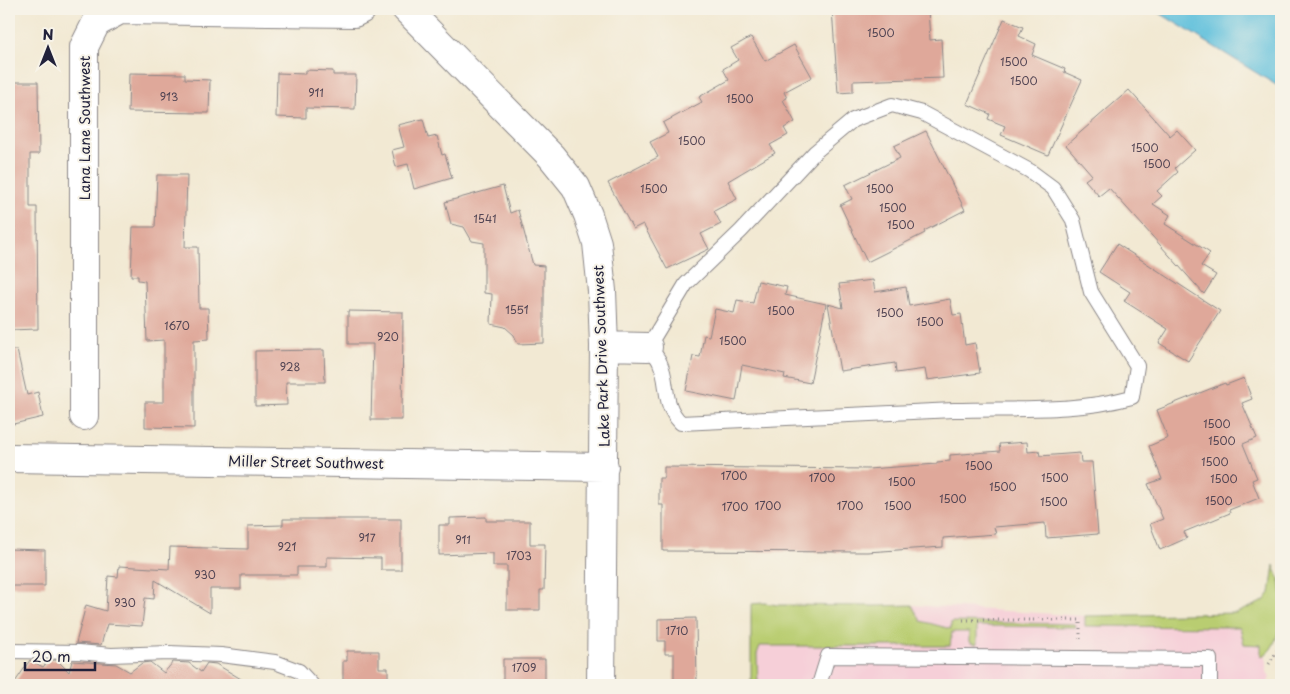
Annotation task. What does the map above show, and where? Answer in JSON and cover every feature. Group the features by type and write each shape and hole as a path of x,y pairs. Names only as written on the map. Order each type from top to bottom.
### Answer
{"street":[{"name":"Lana Lane Southwest","path":"84,416 84,47 96,23 120,10 354,13 362,9"},
{"name":"Lake Park Drive Southwest","path":"406,9 551,156 576,187 597,243 602,291 604,346 601,685"},
{"path":"604,346 648,346"},
{"name":"Miller Street Southwest","path":"9,458 604,467"}],"lane":[{"path":"892,105 922,113 1030,172 1053,188 1073,220 1091,292 1137,366 1132,397 1110,403 1052,410 956,410 681,423 673,415 668,405 660,362 648,346 686,284 741,231 815,152 853,120 892,105"},
{"path":"9,651 80,652 111,655 169,653 220,655 275,662 298,672 312,685"},
{"path":"819,685 828,656 847,656 1210,659 1210,685"}],"path":[{"path":"963,620 1080,620 1080,645"},
{"path":"1269,664 1276,656 1281,644"}],"shaded area":[{"path":"751,604 778,605 912,605 1085,616 1266,613 1266,672 1270,677 1267,685 751,685"}],"green space":[{"path":"1274,565 1281,585 1281,616 1277,637 1273,646 1261,656 1261,645 1244,644 1240,627 1085,626 1085,616 1236,613 1264,601 1270,593"},
{"path":"751,604 778,605 912,605 921,621 951,629 951,622 1075,624 1076,627 977,626 977,644 975,645 969,642 969,632 952,632 950,646 760,646 757,654 758,685 751,685"}],"water":[{"path":"1153,9 1281,9 1281,88"}],"building":[{"path":"832,9 928,9 930,40 941,39 943,78 853,81 853,92 838,93"},
{"path":"1004,19 1023,27 1019,36 1036,44 1032,55 1065,69 1064,72 1082,80 1048,155 1001,135 1005,126 988,119 990,114 967,104"},
{"path":"751,37 765,61 794,45 812,77 784,92 787,98 783,100 795,122 784,128 788,135 770,145 775,153 728,181 737,199 714,211 721,224 701,234 709,249 667,269 643,224 633,229 608,183 658,157 650,142 668,133 663,123 702,102 699,97 729,80 723,69 738,60 731,48"},
{"path":"305,70 333,71 333,75 356,75 355,109 306,108 306,118 276,117 277,73 305,74"},
{"path":"129,73 185,74 185,79 210,80 209,113 128,112"},
{"path":"9,82 38,82 39,154 30,154 30,207 37,207 38,329 9,330"},
{"path":"1129,90 1170,136 1177,130 1195,150 1175,168 1178,172 1157,191 1162,196 1153,204 1170,215 1165,224 1210,253 1201,266 1216,275 1204,294 1109,188 1099,196 1085,180 1092,175 1066,145"},
{"path":"423,119 428,138 437,136 442,155 445,154 452,178 414,189 408,164 396,167 392,150 404,147 398,125"},
{"path":"926,131 965,210 924,231 925,233 867,262 840,205 852,199 845,185 900,158 894,146"},
{"path":"157,175 187,175 185,247 198,247 199,308 208,308 209,339 194,340 194,428 145,427 145,402 164,402 164,340 147,341 145,281 138,280 138,276 131,276 133,227 155,227"},
{"path":"503,186 510,213 518,210 533,265 544,266 544,343 518,344 514,335 505,327 491,324 492,294 484,293 484,243 472,241 464,227 451,224 445,202"},
{"path":"1117,244 1220,311 1188,361 1159,343 1168,329 1124,301 1130,292 1099,272"},
{"path":"873,280 875,292 906,287 909,306 950,299 953,315 961,314 965,345 975,343 980,373 927,380 925,369 896,373 895,363 840,371 828,304 843,308 839,284"},
{"path":"758,281 787,287 785,295 826,304 810,383 784,378 785,374 742,365 736,401 686,391 693,356 700,357 704,335 709,336 715,309 734,313 737,300 753,303"},
{"path":"348,311 403,312 402,420 371,420 373,344 348,344"},
{"path":"9,350 17,350 27,395 38,392 43,417 9,425"},
{"path":"324,350 325,382 286,382 287,405 255,406 255,351"},
{"path":"1244,378 1252,399 1242,403 1257,438 1243,444 1257,478 1252,480 1259,498 1229,510 1230,513 1184,532 1187,538 1160,550 1150,524 1163,519 1148,484 1162,479 1149,446 1168,438 1157,410 1225,383 1226,385"},
{"path":"1027,442 1028,452 1039,451 1040,456 1080,453 1081,462 1092,462 1098,534 1046,538 1045,523 994,527 996,534 943,538 943,547 867,552 663,551 663,505 659,505 659,478 664,478 664,467 868,469 937,464 937,462 950,461 950,455 1000,451 999,444"},
{"path":"486,517 486,521 530,521 530,544 545,544 544,590 540,590 540,610 507,610 507,566 493,566 493,553 439,555 439,525 450,525 450,518"},
{"path":"283,519 401,519 401,570 381,570 381,558 327,557 327,567 297,567 297,575 241,575 241,589 210,589 210,613 155,580 154,599 145,598 142,626 107,624 101,645 76,643 86,605 106,611 108,576 118,577 119,566 169,569 170,547 248,549 248,526 283,525"},
{"path":"9,549 45,550 45,586 9,586"},
{"path":"696,618 697,685 674,685 674,654 665,654 665,641 658,641 658,619"},
{"path":"347,651 379,651 379,668 388,668 388,685 343,685 343,661 347,661"},
{"path":"503,659 545,659 545,685 503,685"},
{"path":"30,660 43,667 49,660 57,660 69,672 72,661 116,664 130,672 142,663 150,662 164,673 173,662 189,663 201,672 207,663 216,664 251,685 13,685"}]}
